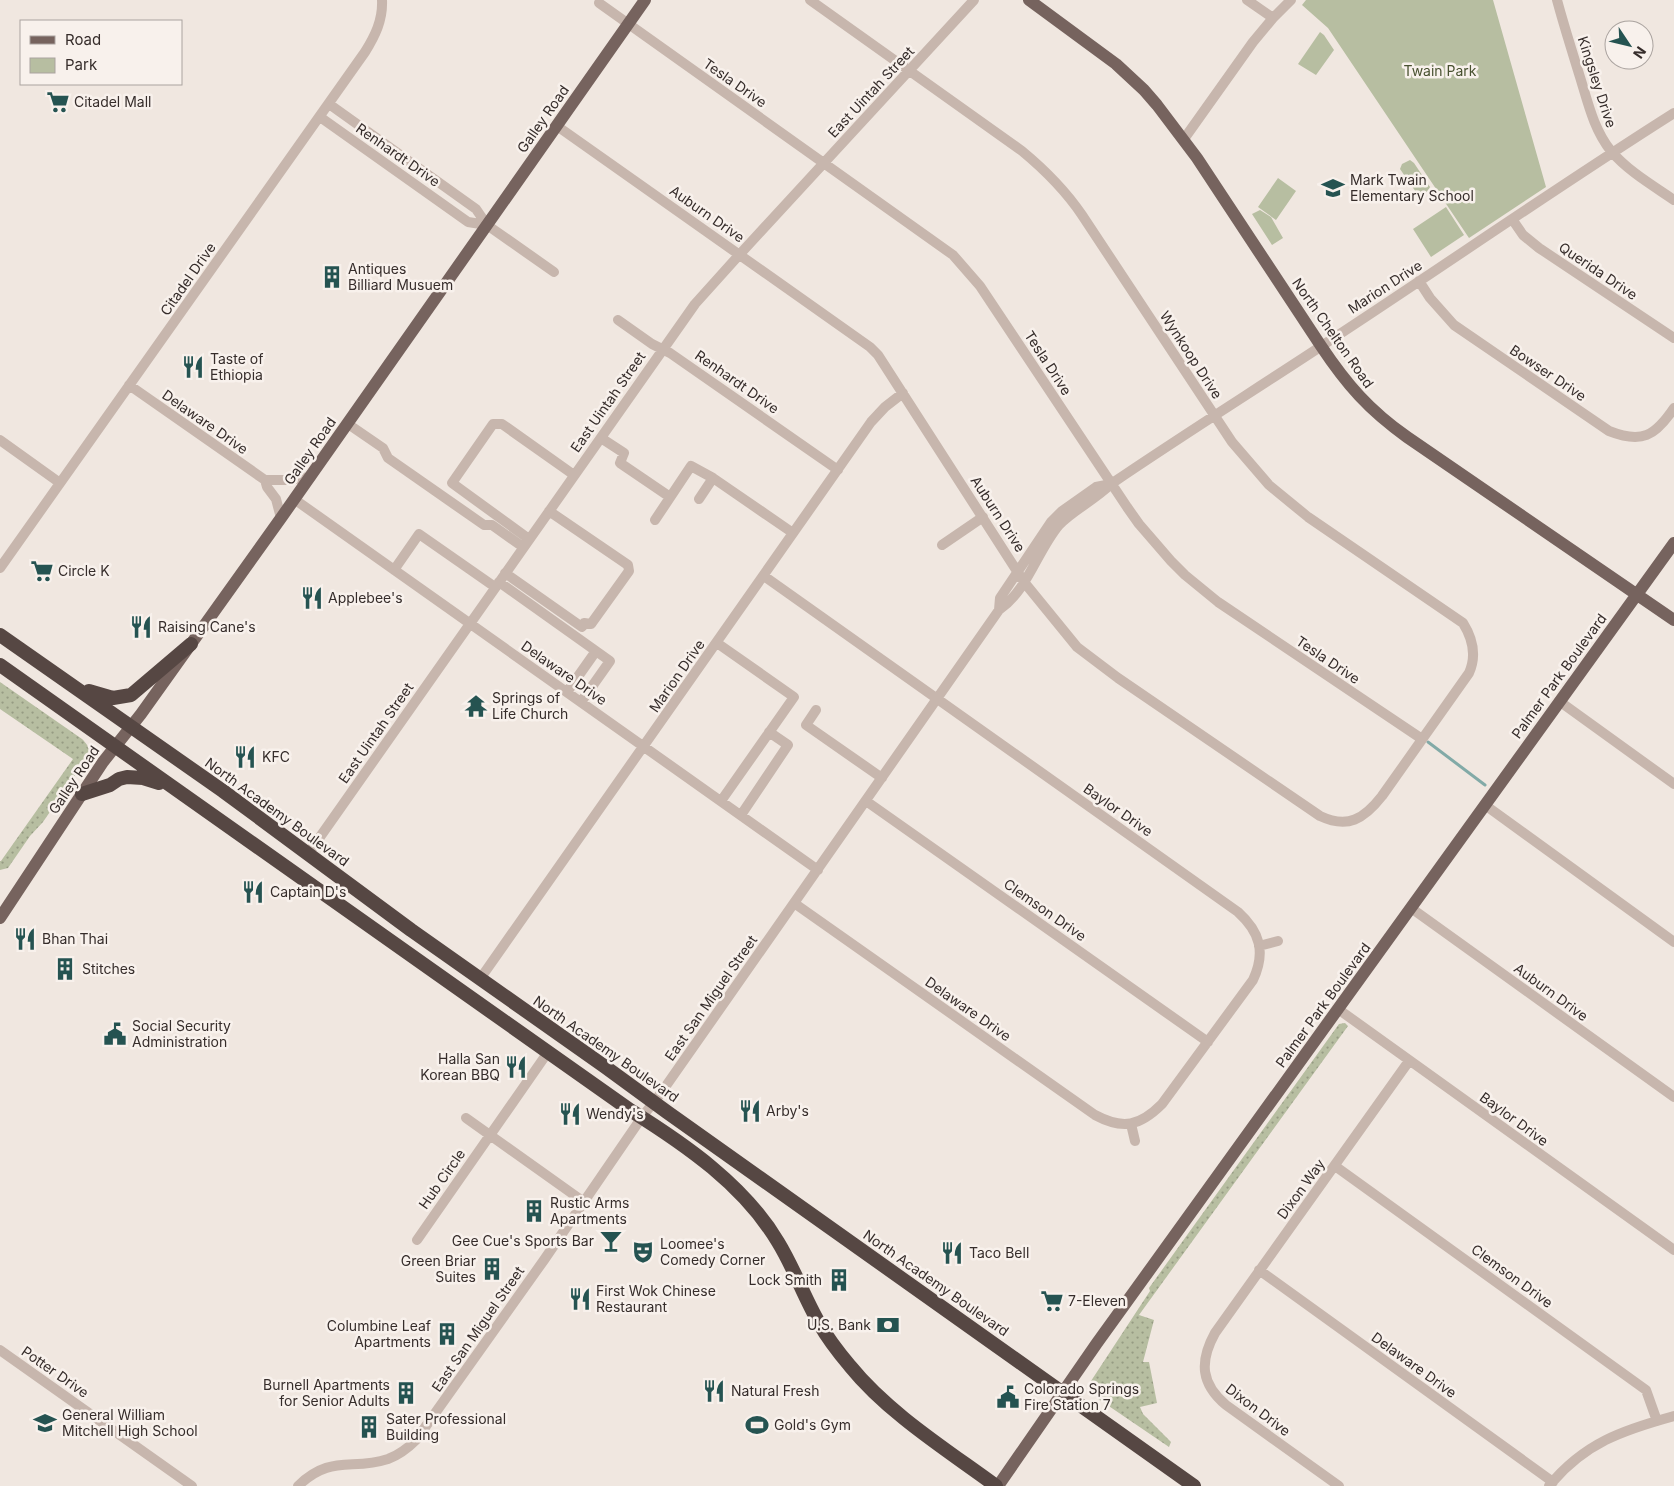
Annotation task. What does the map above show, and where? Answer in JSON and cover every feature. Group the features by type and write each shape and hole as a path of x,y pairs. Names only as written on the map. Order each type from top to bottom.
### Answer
{"highway":[{"name":"North Academy Boulevard","path":"0,634 131,726 480,980 604,1066 1194,1486"},
{"path":"68,682 97,694 113,698 123,698 138,691 191,644"},
{"path":"0,666 696,1156 728,1181 750,1204 778,1242 828,1338 852,1369 876,1395 997,1486"},
{"path":"82,794 127,777 143,778 171,786"}],"main road":[{"name":"Galley Road","path":"0,918 114,747 282,518 645,0"},
{"name":"North Chelton Road","path":"1029,0 1095,48 1132,78 1157,105 1184,140 1352,390 1389,424 1674,620"},
{"name":"Palmer Park Boulevard","path":"997,1486 1062,1392 1674,543"}],"street":[{"name":"Citadel Drive","path":"0,568 329,104 376,33 380,20 382,0"},
{"name":"Wynkoop Drive","path":"810,0 1022,150 1059,184 1082,215 1214,414 1244,457 1269,485 1308,518 1456,618 1468,631 1474,648 1472,666 1422,740"},
{"name":"East Uintah Street","path":"308,854 662,349 702,296 974,0"},
{"path":"1247,0 1273,18"},
{"path":"1184,140 1253,42 1291,0"},
{"name":"Kingsley Drive","path":"1557,0 1599,133 1612,152 1633,172 1674,200"},
{"name":"Tesla Drive","path":"599,3 942,246 962,263 980,286 1138,524 1158,548 1199,587 1236,615 1422,740"},
{"name":"Renhardt Drive","path":"329,104 476,209 487,225 554,272"},
{"name":"Marion Drive","path":"1024,582 1060,524 1100,496 1111,484 1214,414 1321,346 1612,152 1674,113"},
{"name":"Renhardt Drive","path":"320,117 468,222 487,225"},
{"name":"Auburn Drive","path":"557,126 870,346 878,355 984,517 1024,582 1077,647 1118,678 1320,816 1329,820 1344,822 1354,820 1363,817 1370,811 1422,740"},
{"name":"Querida Drive","path":"1512,219 1523,235 1539,248 1674,338"},
{"name":"Bowser Drive","path":"1419,281 1430,298 1454,325 1609,431 1628,437 1652,434 1660,428 1674,408"},
{"name":"Renhardt Drive","path":"618,320 670,353 838,470"},
{"name":"Delaware Drive","path":"129,385 265,480 267,487 276,499 282,518"},
{"name":"Marion Drive","path":"480,980 871,422 885,407 903,393"},
{"path":"348,424 383,448 388,458 484,525 492,525 526,543"},
{"path":"526,543 452,482 493,424 502,424 574,475"},
{"path":"601,438 624,453 620,463 670,497"},
{"path":"0,440 60,483"},
{"path":"654,520 691,466 713,478 794,534"},
{"path":"265,480 288,480 310,477"},
{"path":"698,499 713,478"},
{"name":"Marion Drive","path":"1017,570 1051,522 1062,511 1096,487 1111,484"},
{"name":"Delaware Drive","path":"294,500 645,746 818,870"},
{"path":"394,570 419,534 582,627 584,623 591,624 629,571 628,565 549,511"},
{"path":"942,545 984,517"},
{"name":"East San Miguel Street","path":"999,610 1000,598 1017,570"},
{"name":"Baylor Drive","path":"764,576 1238,912 1252,925 1256,931 1259,946 1259,961 1253,980 1162,1104 1144,1119 1131,1124"},
{"path":"500,581 610,661 581,702"},
{"name":"East San Miguel Street","path":"298,1486 315,1473 334,1465 369,1463 390,1459 407,1449 416,1440 999,610 1007,604 1024,582"},
{"path":"717,643 794,697 721,801"},
{"path":"567,692 596,651"},
{"path":"1559,701 1674,784"},
{"path":"816,710 806,725 882,778"},
{"path":"741,815 788,745 769,732"},
{"name":"Clemson Drive","path":"866,801 1208,1042"},
{"path":"1485,806 1674,942"},
{"name":"Delaware Drive","path":"794,903 1095,1115 1115,1123 1131,1124"},
{"name":"Auburn Drive","path":"1412,908 1674,1098"},
{"path":"1259,946 1278,941"},
{"name":"Baylor Drive","path":"1338,1009 1674,1250"},
{"name":"Hub Circle","path":"417,1240 548,1052"},
{"name":"Dixon Way","path":"1214,1333 1409,1061"},
{"path":"466,1118 584,1202"},
{"path":"1131,1124 1135,1141"},
{"name":"Clemson Drive","path":"1335,1166 1646,1390 1657,1421"},
{"name":"Delaware Drive","path":"1259,1270 1551,1484"},
{"name":"Dixon Drive","path":"1214,1333 1206,1354 1204,1366 1209,1387 1215,1396 1339,1486"},
{"name":"Potter Drive","path":"0,1350 192,1486"},
{"path":"1551,1484 1578,1458 1596,1445 1620,1432 1674,1416"}],"green space":[{"name":"Twain Park","path":"1306,0 1493,0 1546,187 1469,238 1328,28 1302,5"},
{"path":"1320,32 1334,50 1316,75 1298,64"},
{"path":"1410,160 1430,187 1424,194 1418,195 1400,169 1402,164"},
{"path":"1278,178 1296,191 1276,220 1258,207"},
{"path":"1446,207 1464,235 1431,257 1413,229"},
{"path":"1260,210 1271,217 1283,238 1272,245 1252,214"},
{"path":"0,682 82,739 88,746 89,755 43,822 30,836 8,868 0,870 0,861 73,759 0,709"},
{"path":"1345,1023 1348,1026 1139,1315 1154,1320 1143,1362 1149,1362 1157,1403 1140,1407 1143,1414 1171,1442 1169,1447 1097,1398 1091,1381 1150,1291 1149,1288 1339,1024"}],"waterway":[{"path":"1428,742 1485,785"}],"place":[{"name":"Citadel Mall","path":"58,102"},
{"name":"Mark Twain Elementary School","path":"1333,188"},
{"name":"Antiques Billiard Musuem","path":"332,277"},
{"name":"Taste of Ethiopia","path":"193,367"},
{"name":"Circle K","path":"42,571"},
{"name":"Applebee's","path":"312,598"},
{"name":"Raising Cane's","path":"141,627"},
{"name":"Springs of Life Church","path":"476,706"},
{"name":"KFC","path":"245,757"},
{"name":"Captain D's","path":"253,892"},
{"name":"Bhan Thai","path":"25,939"},
{"name":"Stitches","path":"65,969"},
{"name":"Social Security Administration","path":"115,1034"},
{"name":"Halla San Korean BBQ","path":"516,1067"},
{"name":"Arby's","path":"750,1111"},
{"name":"Wendy's","path":"570,1114"},
{"name":"Rustic Arms Apartments","path":"534,1211"},
{"name":"Gee Cue's Sports Bar","path":"611,1241"},
{"name":"Loomee's Comedy Corner","path":"643,1252"},
{"name":"Taco Bell","path":"952,1253"},
{"name":"Green Briar Suites","path":"492,1269"},
{"name":"Lock Smith","path":"839,1280"},
{"name":"First Wok Chinese Restaurant","path":"580,1299"},
{"name":"7-Eleven","path":"1052,1301"},
{"name":"U.S. Bank","path":"888,1325"},
{"name":"Columbine Leaf Apartments","path":"447,1334"},
{"name":"Natural Fresh","path":"714,1391"},
{"name":"Burnell Apartments for Senior Adults","path":"406,1393"},
{"name":"Colorado Springs Fire Station 7","path":"1008,1397"},
{"name":"General William Mitchell High School","path":"45,1423"},
{"name":"Gold's Gym","path":"757,1425"},
{"name":"Sater Professional Building","path":"369,1427"}]}
